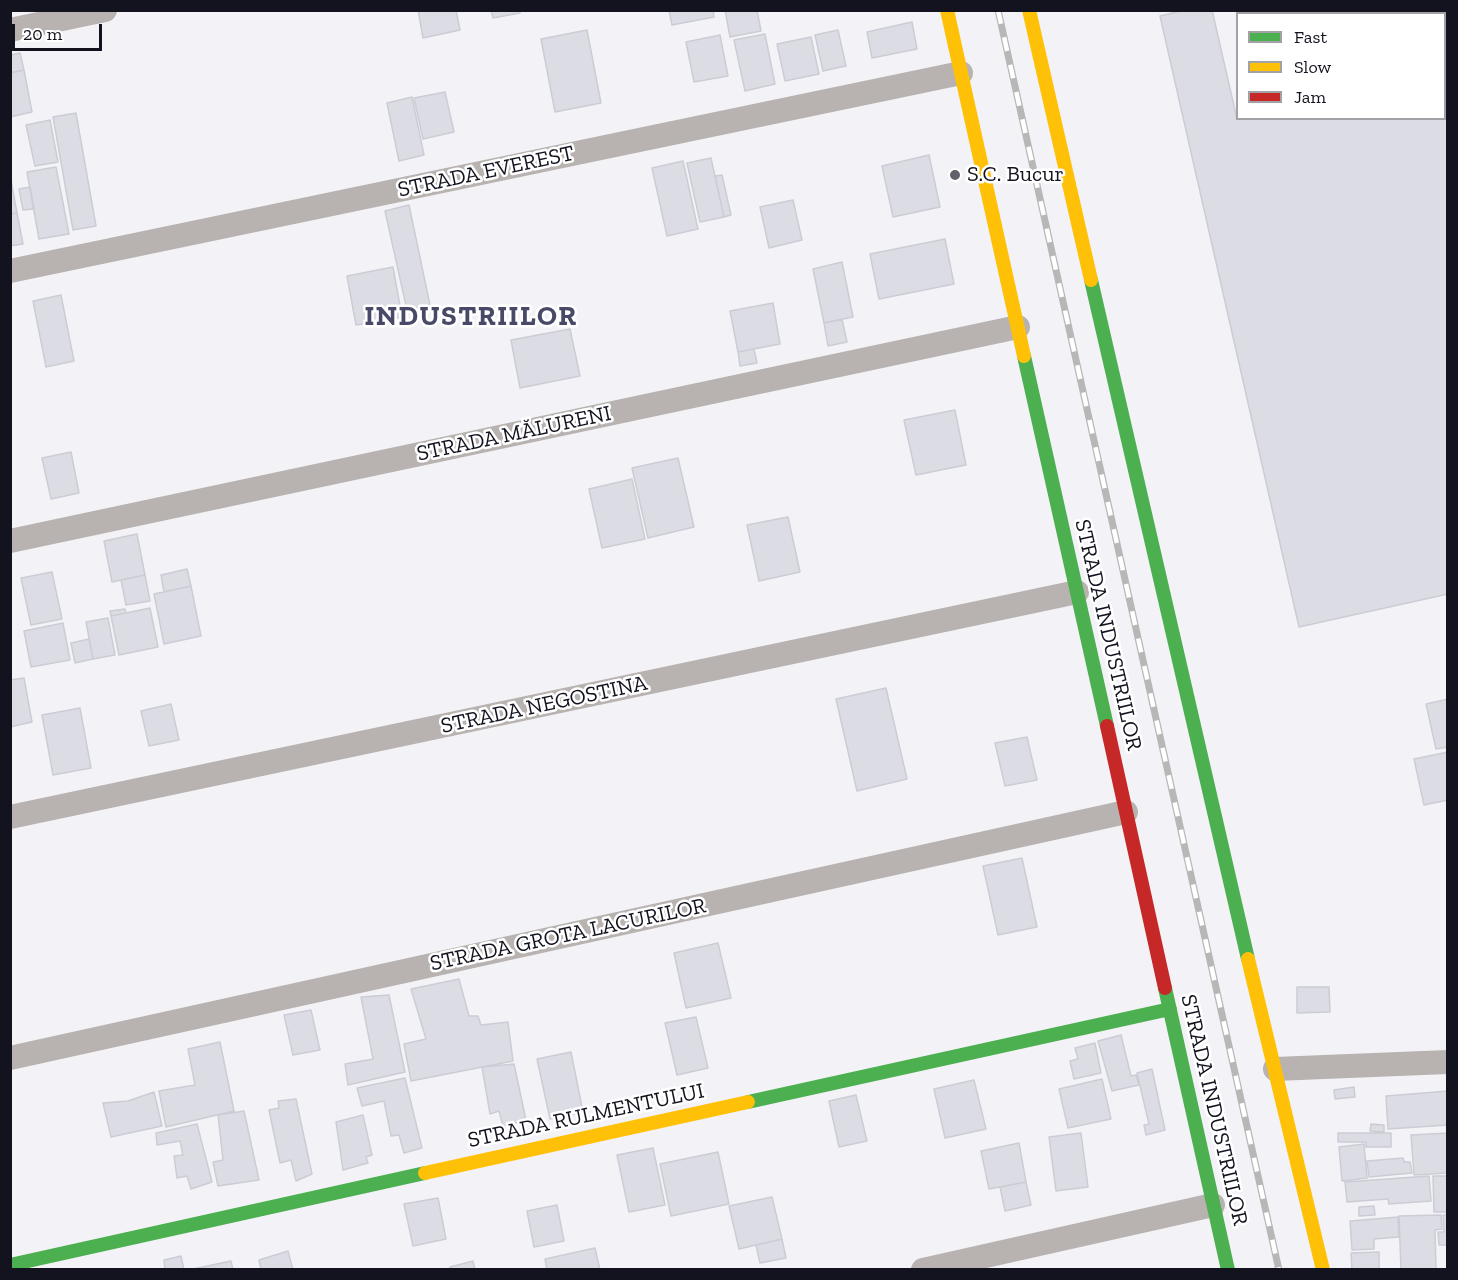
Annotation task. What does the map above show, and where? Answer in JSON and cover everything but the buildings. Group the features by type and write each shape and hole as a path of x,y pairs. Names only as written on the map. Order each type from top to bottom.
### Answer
{"street":[{"path":"10,30 105,10"},
{"name":"STRADA INDUSTRIILOR","path":"948,10 1228,1269"},
{"path":"1029,10 1323,1269"},
{"name":"STRADA EVEREST","path":"10,271 962,73"},
{"name":"STRADA MĂLURENI","path":"10,542 1018,327"},
{"name":"STRADA NEGOSTINA","path":"10,817 1077,592"},
{"name":"STRADA GROTA LACURILOR","path":"10,1058 1126,812"},
{"name":"STRADA RULMENTULUI","path":"10,1264 1170,1009"},
{"path":"1275,1069 1448,1062"},
{"path":"923,1269 1213,1205"}],"railway":[{"path":"998,10 1279,1270"}],"traffic: fast":[{"path":"1091,280 1248,959"},
{"path":"1024,356 1107,726"},
{"path":"1165,988 1228,1270"},
{"path":"748,1102 1170,1009"},
{"path":"10,1265 425,1173"}],"traffic: slow":[{"path":"947,10 1024,356"},
{"path":"1029,10 1091,280"},
{"path":"1248,959 1323,1270"},
{"path":"425,1173 748,1102"}],"traffic: jam":[{"path":"1107,726 1165,988"}],"place":[{"name":"S.C. Bucur","path":"955,175"}],"district":[{"name":"INDUSTRIILOR","path":"471,317"}]}
